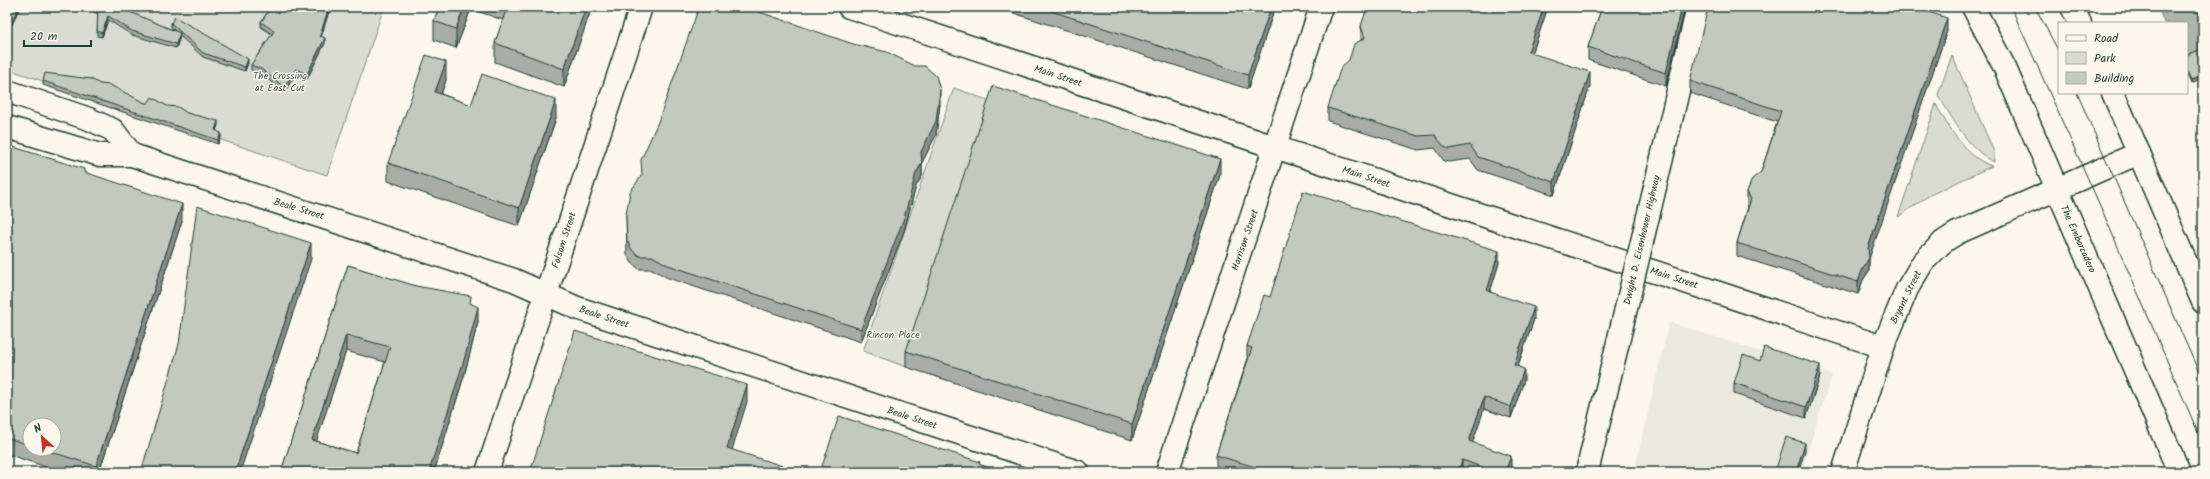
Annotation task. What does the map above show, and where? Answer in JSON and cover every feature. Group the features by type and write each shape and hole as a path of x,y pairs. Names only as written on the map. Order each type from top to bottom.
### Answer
{"main road":[{"name":"Folsom Street","path":"487,472 641,7"},
{"name":"Main Street","path":"849,7 1883,347"},
{"name":"Harrison Street","path":"1167,472 1321,7"},
{"name":"Dwight D. Eisenhower Highway","path":"1587,472 1698,7"},
{"name":"Dwight D. Eisenhower Highway","path":"1599,472 1709,7"},
{"name":"The Embarcadero","path":"1973,7 2005,68 2179,472"},
{"path":"2072,7 2080,22"},
{"path":"7,91 89,119 113,130 132,155"},
{"path":"2113,94 2203,302"},
{"name":"Beale Street","path":"7,127 100,155 132,155 514,280 577,308 1078,472"},
{"name":"Bryant Street","path":"1843,472 1883,347 1908,289 1923,262 1943,242 1957,233 2139,153"}],"shaded area":[{"path":"2158,7 2203,7 2203,53 2188,60 2188,22 2164,22"},
{"path":"1669,322 1832,375 1801,472 1634,472"}],"green space":[{"name":"The Crossing at East Cut","path":"17,7 384,7 327,175 7,69 7,38"},
{"path":"1952,55 1994,152 1994,162 1976,149 1962,133 1938,95"},
{"name":"Rincon Place","path":"954,88 993,102 906,367 863,351"},
{"path":"1936,104 1958,140 1974,156 1982,162 1992,166 1930,195 1898,217"}],"building":[{"path":"7,7 19,7 11,22 7,20"},
{"path":"118,7 180,33 176,44 132,31 108,16 102,33 97,31 98,10 94,8"},
{"path":"271,7 329,7 320,36 325,38 307,74 296,69 284,87 261,69 251,65 274,31 261,22"},
{"path":"439,7 464,7 456,29 434,21"},
{"path":"507,7 586,7 564,69 495,43"},
{"path":"699,7 745,7 853,44 887,52 915,66 925,66 936,76 940,90 936,121 921,152 922,163 916,173 904,218 861,329 668,265 652,256 639,256 632,250 627,241 626,215 630,192 642,175 641,160 658,122"},
{"path":"1039,7 1271,7 1248,75"},
{"path":"1370,7 1544,7 1528,52 1590,72 1554,182 1478,157 1470,145 1449,149 1444,147 1435,135 1418,136 1328,108 1341,67 1349,60 1354,44 1365,38 1361,26 1366,11"},
{"path":"1602,7 1682,7 1666,73 1588,47"},
{"path":"1708,7 1913,7 1947,18 1868,248 1869,258 1863,268 1858,282 1737,243 1751,199 1747,192 1752,179 1761,172 1781,111 1690,81"},
{"path":"175,17 248,59 245,67 203,53 171,23"},
{"path":"2203,49 2203,75 2191,80 2188,73 2188,55"},
{"path":"426,55 446,62 435,92 471,105 482,74 556,100 519,208 388,163"},
{"path":"45,73 91,79 100,84 110,85 145,103 148,103 152,97 167,106 178,107 187,113 218,121 215,130 221,133 218,140 43,81"},
{"path":"993,86 1220,159 1132,424 906,351"},
{"path":"7,145 84,169 84,172 182,204 96,466 62,455 62,417 22,417 22,443 7,438"},
{"path":"1303,191 1499,251 1487,291 1534,307 1514,365 1524,369 1511,407 1484,397 1469,441 1511,456 1505,472 1496,472 1462,460 1458,472 1271,472 1216,455 1252,348 1247,346 1264,295 1270,297"},
{"path":"197,206 311,243 235,472 141,472 179,344"},
{"path":"348,265 416,286 471,296 470,303 478,307 464,360 429,472 281,472","holes":["346,335 390,347 356,453 312,440"]},
{"path":"575,331 747,385 727,448 801,472 530,472"},
{"path":"1764,347 1820,365 1806,407 1734,383 1743,355 1760,361"},
{"path":"839,416 980,462 979,464 989,468 988,472 820,472"},
{"path":"1786,437 1805,443 1796,472 1775,472"}],"tram line":[{"path":"2011,7 2102,210 2203,444"},
{"path":"2035,7 2058,50"},
{"path":"2077,94 2203,382"}]}
